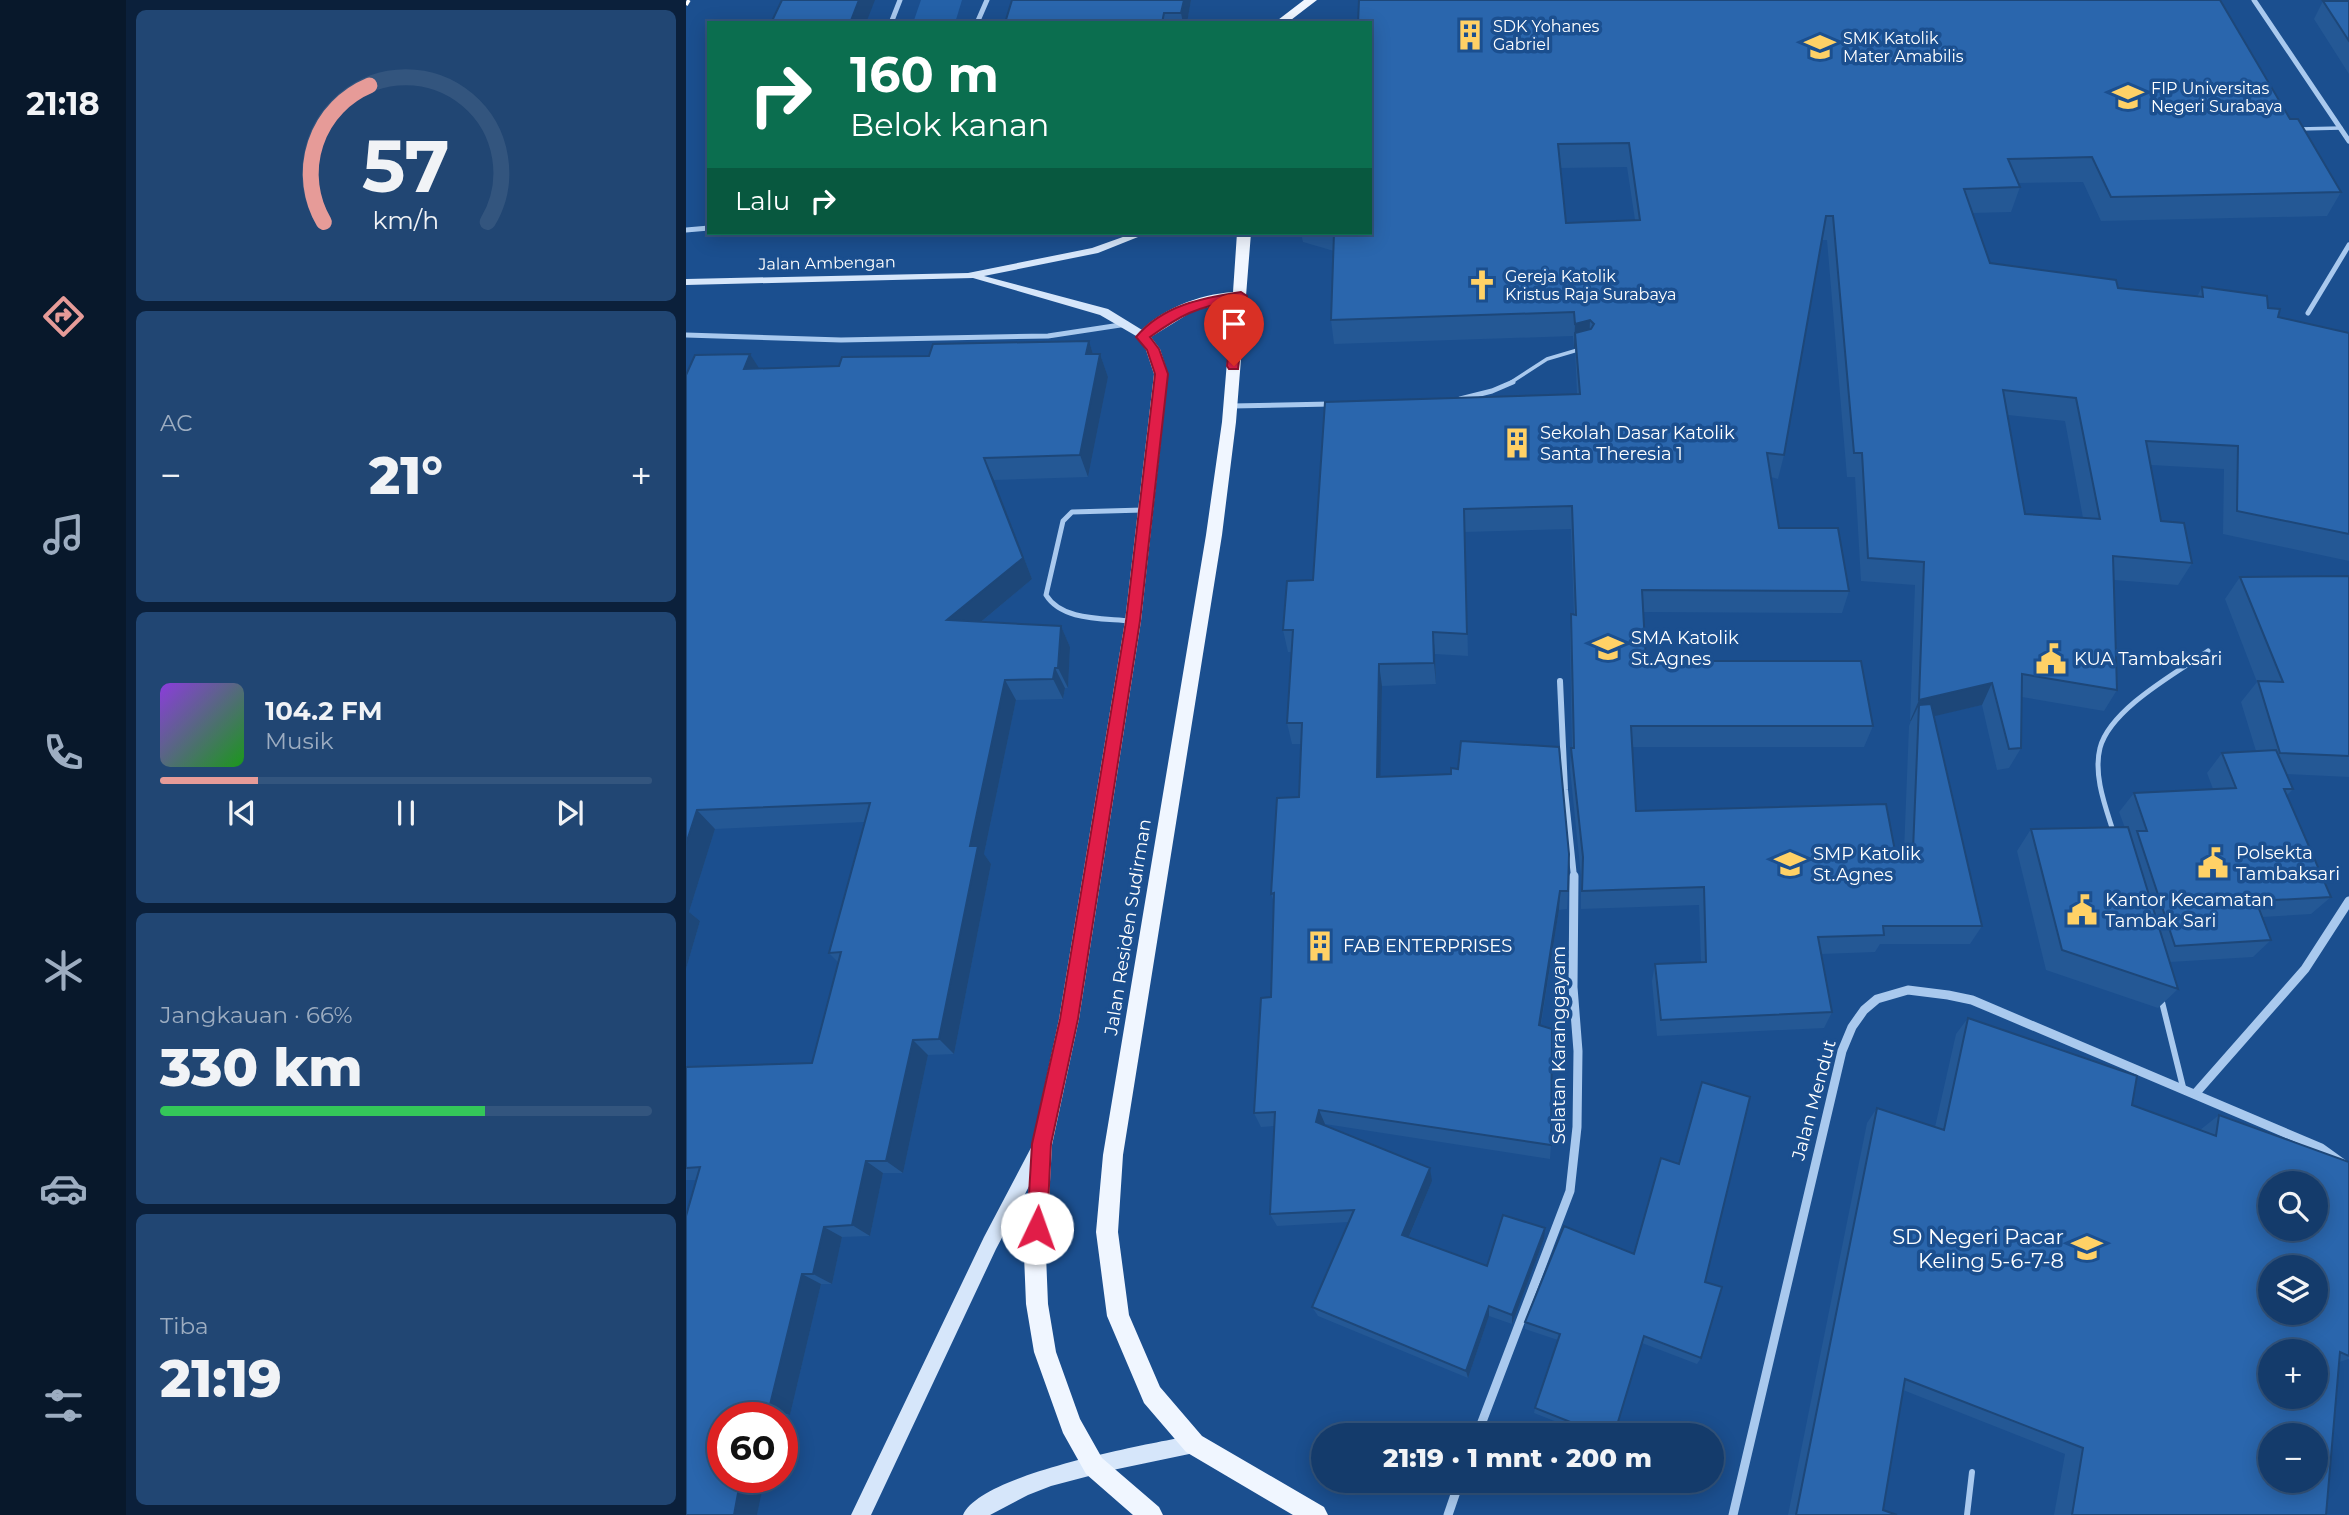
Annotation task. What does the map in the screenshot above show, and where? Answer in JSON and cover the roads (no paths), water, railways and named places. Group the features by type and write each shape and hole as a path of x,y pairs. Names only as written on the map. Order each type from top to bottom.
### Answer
{"main road":[{"path":"1282,21 1311,0"},
{"name":"Jalan Ambengan","path":"686,282 968,276 1094,251 1138,235"},
{"name":"Jalan Residen Sudirman","path":"1244,235 1230,406 1212,549 1113,1155 1107,1232 1118,1316 1153,1395 1194,1444 1316,1515"},
{"name":"Jalan Ambengan","path":"968,276 1080,304 1128,324 1143,337"},
{"path":"1151,1515 1094,1466 1071,1425 1043,1340 1037,1304 1035,1255 1042,1144 1069,1019 1133,621 1161,374 1153,349 1143,337 1179,311 1198,303 1241,296"},
{"path":"861,1515 990,1243 1042,1144"},
{"path":"973,1515 985,1506 1050,1477 1194,1444"}],"street":[{"path":"892,21 900,0"},
{"path":"978,21 987,0"},
{"path":"2254,0 2349,141"},
{"path":"686,230 707,228"},
{"path":"2308,313 2349,245"},
{"path":"686,335 841,340 1048,336 1128,324"},
{"name":"Selatan Karanggayam","path":"1482,1423 1570,1191 1577,1127 1578,1051 1573,987 1574,873 1560,681"},
{"path":"2195,1094 2305,970 2349,901"},
{"name":"Jalan Mendut","path":"1733,1515 1842,1051 1850,1028 1863,1007 1876,998 1900,991 1937,991 1960,997 2183,1087 2321,1148 2349,1168"},
{"path":"1448,1515 1456,1493"}],"lane":[{"path":"2292,130 2341,128"},
{"path":"1459,399 1503,387 1541,360 1588,349"},
{"path":"1230,406 1340,403"},
{"path":"1133,621 1082,616 1056,609 1048,603 1046,595 1063,521 1072,512 1146,510"},
{"path":"2118,848 2106,808 2100,747 2111,726 2137,702 2208,651"},
{"path":"2161,995 2183,1087"},
{"path":"1967,1515 1972,1472"}],"railway":[{"path":"686,5 689,0"}],"place":[{"name":"SDK Yohanes Gabriel","path":"1470,35"},
{"name":"SMK Katolik Mater Amabilis","path":"1820,47"},
{"name":"FIP Universitas Negeri Surabaya","path":"2128,97"},
{"name":"Gereja Katolik Kristus Raja Surabaya","path":"1482,285"},
{"name":"Sekolah Dasar Katolik Santa Theresia 1","path":"1517,443"},
{"name":"SMA Katolik St.Agnes","path":"1608,648"},
{"name":"KUA Tambaksari","path":"2051,659"},
{"name":"Polsekta Tambaksari","path":"2213,863"},
{"name":"SMP Katolik St.Agnes","path":"1790,864"},
{"name":"Kantor Kecamatan Tambak Sari","path":"2082,910"},
{"name":"FAB ENTERPRISES","path":"1320,946"},
{"name":"SD Negeri Pacar Keling 5-6-7-8","path":"2087,1248"}]}
